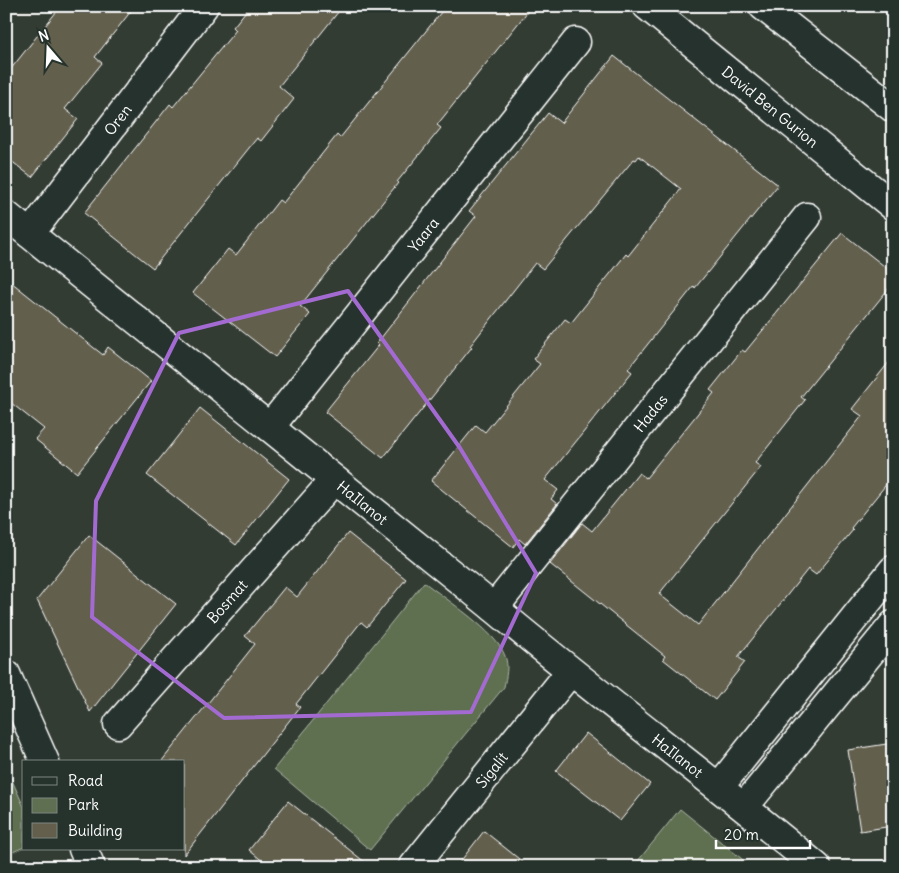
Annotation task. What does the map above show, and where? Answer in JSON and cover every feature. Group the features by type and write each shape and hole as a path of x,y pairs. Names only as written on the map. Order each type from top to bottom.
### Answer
{"street":[{"name":"Oren","path":"30,234 204,6"},
{"name":"David Ben Gurion","path":"647,6 893,206"},
{"path":"763,6 893,108"},
{"name":"Yaara","path":"270,427 576,42"},
{"name":"HaIlanot","path":"6,216 494,608 570,672 719,787 817,867"},
{"name":"Hadas","path":"494,608 807,217"},
{"name":"Bosmat","path":"118,724 334,480"},
{"name":"HaIlanot","path":"719,787 893,570"},
{"path":"744,807 893,625"},
{"name":"Sigalit","path":"413,867 570,672"},
{"path":"6,674 44,760"},
{"path":"83,850 91,867"}],"highlighted area":[{"path":"348,291 460,448 536,573 471,712 224,718 92,617 96,501 179,333"}],"green space":[{"path":"424,582 469,616 492,637 505,656 506,679 504,687 370,850 274,769"},
{"path":"6,767 22,803 22,848 6,855"},
{"path":"680,809 752,867 633,867"}],"building":[{"path":"61,6 135,6 95,57 102,63 65,109 78,119 32,177 6,157 6,75"},
{"path":"250,6 343,6 279,86 294,99 261,141 257,138 153,268 84,213 170,104 173,107 236,30 233,27"},
{"path":"446,6 532,6 437,125 441,128 300,306 310,314 275,357 193,293 228,249 236,255 279,200 283,203 337,135 340,138"},
{"path":"614,56 778,185 628,369 632,372 545,480 558,490 551,499 557,504 525,544 519,539 513,547 431,481 476,425 485,432 540,364 533,359 565,319 571,323 626,254 628,256 681,189 639,156 636,160 634,159 543,269 535,263 470,346 472,347 383,458 325,412 379,345 377,343 476,216 469,211 548,113 561,123"},
{"path":"842,233 893,273 893,283 801,397 805,400 755,463 761,467 659,594 698,625 862,416 852,409 893,357 893,476 851,528 853,530 816,575 808,569 738,657 745,662 715,700 663,659 665,656 550,564 582,523 592,531 639,473 646,478 714,393 710,390 742,350 745,352"},
{"path":"6,278 103,355 108,347 151,381 77,473 35,439 44,429 6,399"},
{"path":"200,408 289,479 236,545 147,475"},
{"path":"348,533 406,579 367,627 361,622 296,704 300,707 184,855 185,760 163,760 255,644 245,636 285,587 297,597"},
{"path":"89,535 176,604 90,712 37,600"},
{"path":"586,733 650,784 620,821 556,771"},
{"path":"893,743 893,826 860,831 848,750"},
{"path":"288,801 371,867 270,867 249,850"},
{"path":"484,831 529,867 456,867"}]}
